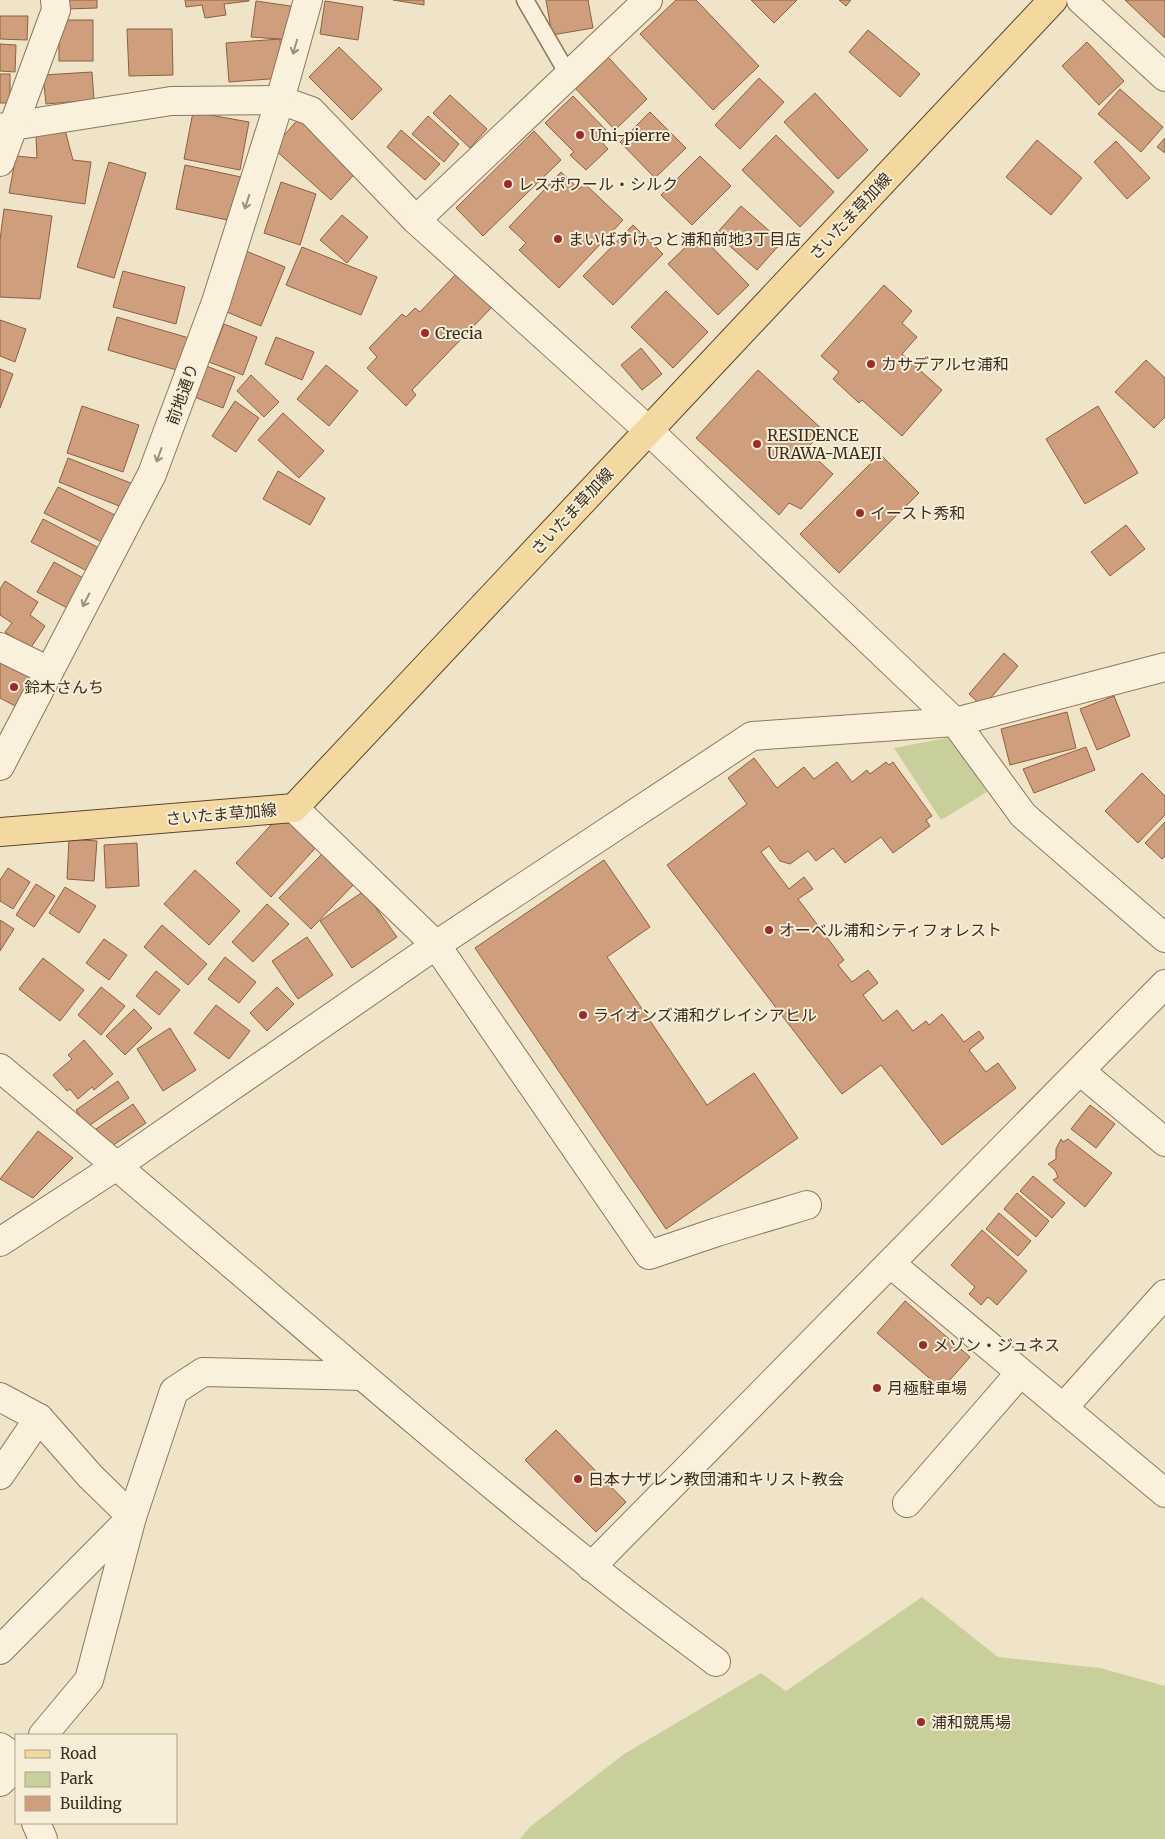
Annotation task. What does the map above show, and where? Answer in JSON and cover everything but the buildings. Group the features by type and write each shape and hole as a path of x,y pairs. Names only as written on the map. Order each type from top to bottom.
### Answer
{"main road":[{"name":"さいたま草加線","path":"0,832 294,808 1053,0"}],"street":[{"path":"0,162 7,127 56,10 55,0"},
{"name":"前地通り","path":"0,766 152,474 216,302 280,100 308,0"},
{"path":"416,220 569,76 624,11 648,0"},
{"path":"1081,0 1165,77"},
{"path":"7,127 171,100 280,100 311,111 416,220 648,430 954,722 1023,815 1165,938"},
{"path":"0,647 50,671"},
{"path":"0,1242 118,1165 436,945 752,736 954,722 1165,667"},
{"path":"294,808 436,945 649,1255 807,1205"},
{"path":"591,1566 891,1264 1165,984"},
{"path":"0,1068 118,1165 362,1376 591,1566 716,1662"},
{"path":"1080,1071 1165,1142"},
{"path":"891,1264 1165,1494"},
{"path":"1063,1408 1165,1294"},
{"path":"44,1734 89,1680 132,1517 174,1391 203,1372 362,1376"},
{"path":"907,1503 1020,1372"},
{"path":"0,1396 39,1418 90,1476 132,1517"},
{"path":"0,1475 39,1418"},
{"path":"0,1650 132,1517"},
{"path":"0,1747 12,1773"},
{"path":"36,1824 44,1839"}],"lane":[{"path":"525,0 569,76"}],"green space":[{"path":"952,737 987,792 941,820 894,748"},
{"name":"浦和競馬場","path":"922,1597 998,1657 1100,1668 1165,1686 1165,1839 520,1839 530,1827 624,1754 761,1673 786,1691"}],"place":[{"name":"Uni-pierre","path":"580,135"},
{"name":"レスポワール・シルク","path":"508,184"},
{"name":"まいばすけっと浦和前地3丁目店","path":"558,239"},
{"name":"Crecia","path":"425,333"},
{"name":"カサデアルセ浦和","path":"871,364"},
{"name":"RESIDENCE URAWA-MAEJI","path":"757,444"},
{"name":"イースト秀和","path":"860,513"},
{"name":"鈴木さんち","path":"14,687"},
{"name":"オーベル浦和シティフォレスト","path":"769,930"},
{"name":"ライオンズ浦和グレイシアヒル","path":"583,1015"},
{"name":"メゾン・ジュネス","path":"923,1345"},
{"name":"月極駐車場","path":"877,1388"},
{"name":"日本ナザレン教団浦和キリスト教会","path":"578,1479"},
{"name":"浦和競馬場","path":"921,1722"}]}
